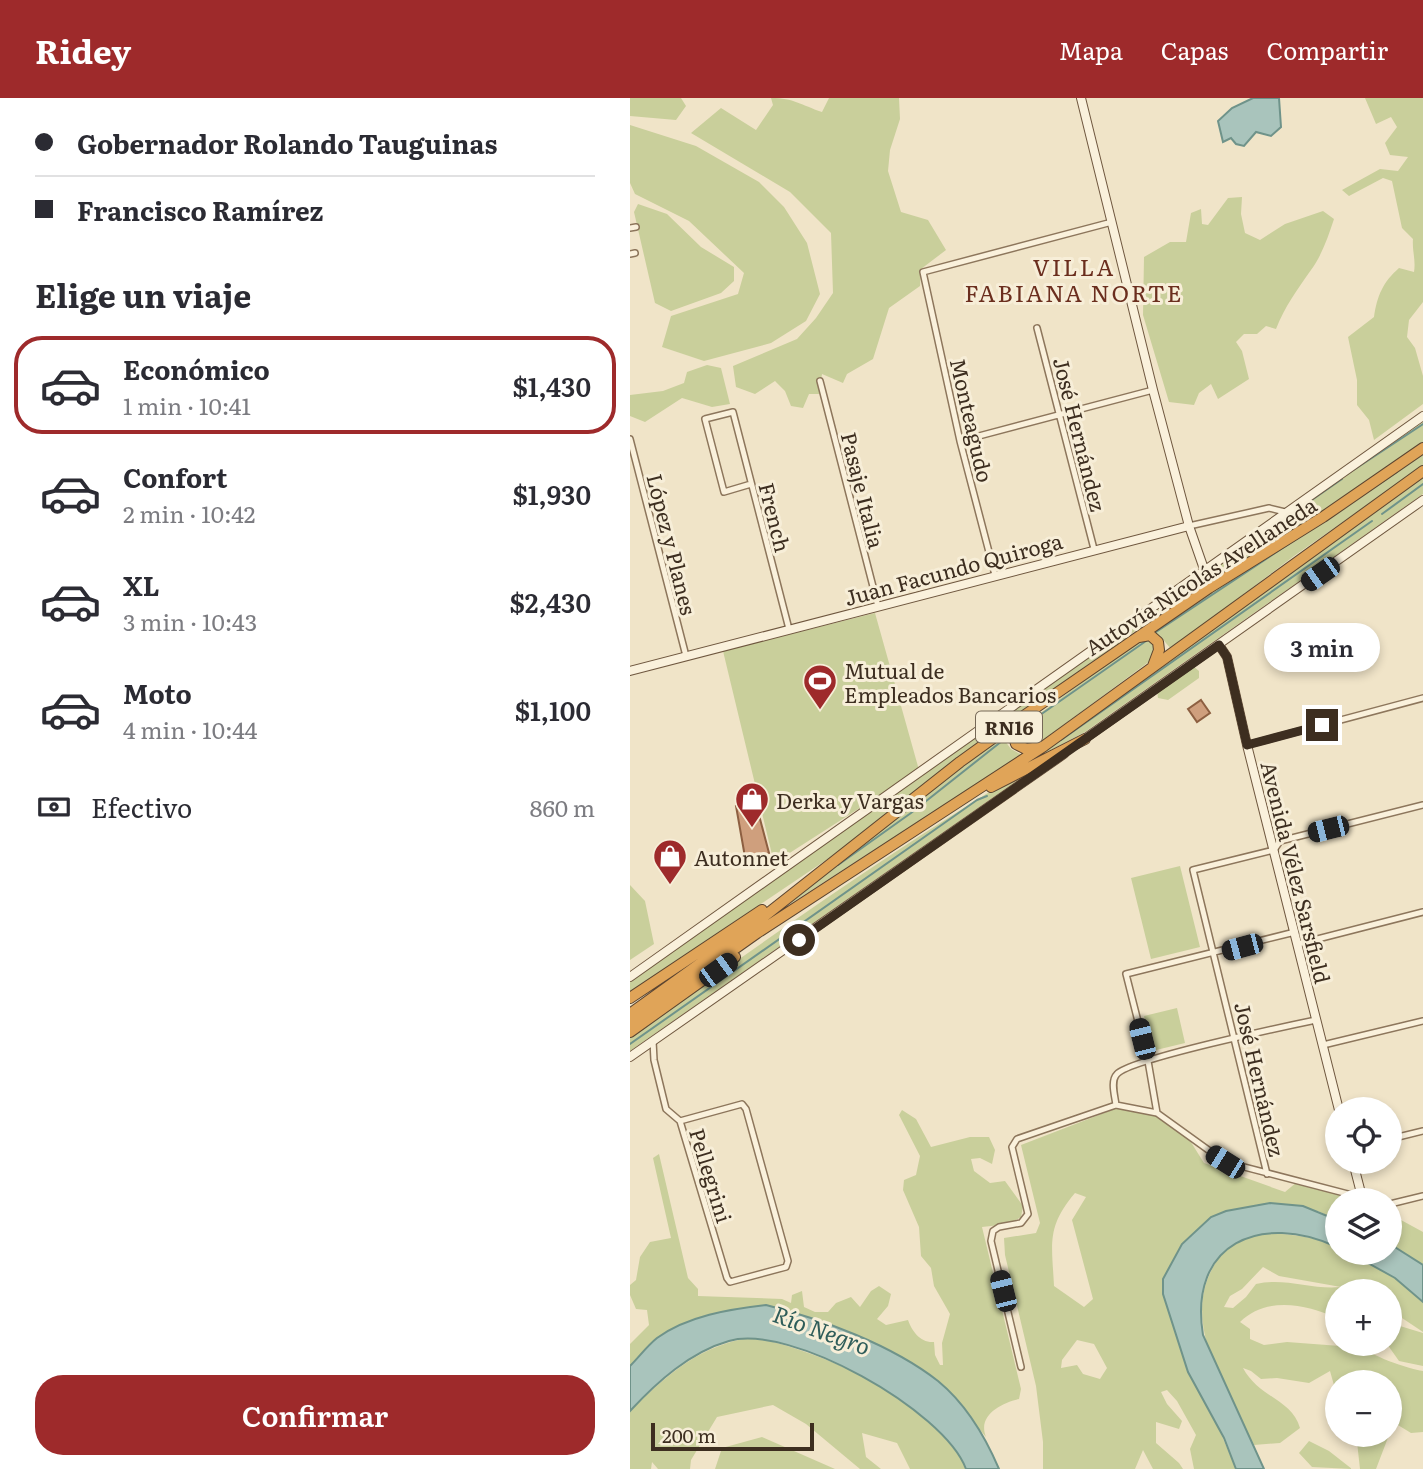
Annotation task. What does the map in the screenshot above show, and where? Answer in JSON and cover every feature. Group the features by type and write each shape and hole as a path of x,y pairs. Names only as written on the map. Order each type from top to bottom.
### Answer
{"highway":[{"name":"Autovía Nicolás Avellaneda","path":"630,1014 752,926 960,762 1025,715 1133,639 1323,517 1423,448"},
{"name":"Autovía Nicolás Avellaneda","path":"630,1023 757,933 1044,746 1423,471"},
{"path":"1133,639 1146,635 1157,639 1160,650 1152,670"},
{"path":"1025,715 1013,731 1015,742 1026,749 1044,746"},
{"path":"947,810 1085,738"},
{"path":"630,998 815,875"},
{"path":"630,1032 845,877"}],"street":[{"path":"1081,98 1153,390 1189,526 1204,569"},
{"name":"Monteagudo","path":"995,575 960,441 923,272 1112,222"},
{"name":"José Hernández","path":"1037,328 1094,549"},
{"name":"Pasaje Italia","path":"820,382 878,606"},
{"path":"960,441 1153,390"},
{"name":"French","path":"751,484 724,492 705,419 733,412 789,629"},
{"path":"630,977 1423,416"},
{"name":"López y Planes","path":"630,439 686,656"},
{"path":"630,1057 1423,500"},
{"name":"Juan Facundo Quiroga","path":"630,671 1094,549 1269,508 1285,512"},
{"name":"Avenida Vélez Sarsfield","path":"1219,645 1227,657 1336,1097"},
{"path":"1247,745 1423,698"},
{"path":"1274,850 1280,841 1423,805"},
{"name":"José Hernández","path":"1267,1174 1193,870 1274,850"},
{"path":"1298,944 1423,912"},
{"path":"1157,1113 1126,974 1295,932"},
{"path":"1116,1105 1113,1081 1119,1071 1234,1038 1316,1020"},
{"path":"1323,1045 1423,1021"},
{"name":"Pellegrini","path":"653,1041 654,1060 666,1108 680,1121 730,1282 786,1267 788,1261 747,1109 742,1104 680,1121"},
{"path":"1021,1367 990,1241 993,1231 999,1227 1021,1223 1028,1214 1012,1146 1017,1139 1116,1105 1157,1113 1225,1162 1325,1188"},
{"path":"1402,1136 1423,1131"},
{"path":"1402,1201 1423,1196"}],"green space":[{"path":"630,98 681,98 686,106 676,120 630,116"},
{"path":"771,98 792,101 822,112 829,98 899,98 900,119 890,150 888,171 901,212 928,220 946,250 921,269 920,286 889,308 873,359 847,374 843,383 822,374 819,394 809,394 803,408 791,406 785,391 775,381 755,394 736,387 733,366 797,339 816,318 833,293 831,233 790,192 691,133 721,108 756,130 773,105"},
{"path":"1365,98 1423,98 1423,302 1409,320 1407,337 1415,348 1423,376 1423,404 1374,440 1369,420 1357,405 1357,380 1348,337 1374,317 1382,290 1393,273 1399,268 1414,272 1415,263 1413,239 1402,228 1392,181 1383,178 1349,196 1342,190 1380,169 1398,171 1408,157 1390,155 1385,143 1397,127 1391,117 1376,124"},
{"path":"630,125 696,146 759,182 784,207 807,243 820,294 806,321 771,343 704,361 662,347 671,316 738,294 744,273 689,221 635,194 630,183"},
{"path":"1242,197 1241,214 1245,233 1260,240 1285,224 1323,211 1334,219 1318,258 1287,305 1276,329 1266,326 1257,334 1244,334 1236,342 1242,351 1249,379 1218,399 1211,384 1199,393 1194,405 1169,402 1143,315 1144,257 1170,242 1186,242 1191,213 1201,209 1202,224 1208,225 1228,198"},
{"path":"638,204 667,214 701,247 734,267 734,281 721,293 671,311 655,303 634,212"},
{"path":"707,365 721,368 730,404 712,407 682,398 645,422 630,416 630,395 663,391 684,383 687,372"},
{"path":"1423,422 1423,442 1414,449 1326,509 1148,622 973,746 844,848 630,992 630,980"},
{"path":"1423,453 1423,466 1294,556 1171,649 1160,636 1150,633"},
{"path":"1423,477 1423,494 1085,732 1022,765"},
{"name":"Mutual de Empleados Bancarios","path":"875,613 919,770 774,863 723,651"},
{"path":"1146,639 1156,644 1154,658 1035,746 1021,745 1017,735 1020,728 1137,642"},
{"path":"1193,666 1199,671 1199,678 1168,700 1158,698 1157,691"},
{"path":"1002,737 1011,749 1022,755 779,911 960,766"},
{"path":"1064,748 630,1051 630,1036 790,924 952,815"},
{"path":"1180,866 1200,947 1151,959 1131,878"},
{"path":"630,885 645,901 654,944 630,960"},
{"path":"1177,1008 1185,1043 1152,1051 1144,1016"},
{"path":"1117,1108 1155,1116 1189,1139 1204,1163 1285,1192 1297,1182 1325,1190 1325,1214 1318,1211 1211,1217 1182,1244 1164,1278 1163,1294 1169,1312 1236,1469 1194,1469 1190,1449 1196,1435 1177,1401 1167,1390 1161,1392 1167,1404 1182,1421 1179,1429 1156,1422 1156,1443 1183,1469 1153,1469 1143,1450 1135,1469 1043,1469 1043,1442 1036,1386 1005,1255 1004,1238 1036,1233 1040,1223 1021,1145","holes":["1075,1193 1086,1197 1072,1220 1093,1299 1084,1307 1054,1286 1052,1247 1055,1226 1066,1205","1077,1340 1094,1344 1107,1368 1100,1379 1083,1374 1077,1365 1061,1368 1062,1360"]},
{"path":"902,1110 916,1119 931,1147 970,1137 989,1137 995,1150 992,1164 980,1158 971,1159 974,1171 990,1183 1005,1181 1023,1206 1021,1217 1009,1224 982,1227 1021,1389 1019,1399 999,1407 988,1416 984,1429 986,1437 939,1382 806,1316 657,1338 630,1366 630,1344 649,1325 647,1310 636,1309 630,1295 630,1285 636,1280 640,1257 650,1242 671,1238 653,1158 659,1154 688,1278 698,1289 698,1296 782,1299 791,1303 792,1295 802,1291 804,1307 815,1312 828,1312 836,1303 851,1297 860,1307 871,1291 879,1286 891,1294 888,1306 877,1319 886,1325 908,1320 917,1336 934,1342 935,1355 940,1365 943,1365 942,1343 950,1314 934,1286 931,1268 921,1256 919,1227 903,1190 904,1180 916,1175 920,1156 899,1115"},
{"path":"1402,1221 1423,1232 1423,1265 1402,1252"},
{"path":"1263,1233 1310,1238 1325,1242 1325,1265 1375,1265 1396,1279 1325,1279 1325,1284 1279,1276 1263,1267 1242,1289 1230,1296 1224,1307 1233,1308 1256,1284 1277,1282 1325,1287 1325,1314 1300,1306 1274,1306 1262,1308 1240,1322 1250,1329 1250,1339 1264,1345 1287,1342 1325,1345 1325,1356 1377,1356 1423,1371 1423,1432 1411,1433 1402,1428 1402,1370 1325,1370 1325,1374 1309,1383 1277,1378 1261,1379 1243,1368 1258,1386 1290,1411 1300,1428 1280,1443 1254,1445 1214,1364 1203,1320 1203,1299 1208,1278 1217,1260 1236,1244"},
{"path":"1402,1284 1423,1301 1423,1332 1402,1318"},
{"path":"1402,1327 1423,1333 1423,1366 1399,1361 1395,1356 1402,1356"},
{"path":"754,1337 830,1361 879,1385 922,1416 941,1434 959,1455 966,1469 910,1469 897,1443 862,1433 866,1457 881,1469 860,1469 806,1424 773,1405 717,1417 691,1460 690,1469 658,1469 652,1462 651,1469 630,1469 630,1411 660,1383 702,1353"},
{"path":"762,1437 835,1469 715,1469 722,1448"},
{"path":"1309,1441 1329,1451 1352,1469 1312,1467 1299,1453"},
{"path":"1358,1447 1384,1447 1376,1469 1360,1469"}],"water":[{"path":"1253,98 1279,98 1281,127 1271,136 1256,132 1244,146 1236,144 1231,138 1223,142 1218,121 1232,108"},
{"path":"1270,1203 1303,1206 1325,1215 1325,1243 1282,1233 1257,1235 1236,1243 1219,1257 1207,1278 1201,1303 1203,1335 1264,1469 1236,1469 1224,1438 1188,1372 1163,1294 1163,1279 1182,1244 1211,1217 1226,1211"},
{"path":"1402,1252 1423,1265 1423,1302 1402,1284 1402,1279 1372,1265 1402,1265"},
{"name":"Río Negro","path":"766,1305 856,1335 920,1368 948,1390 966,1410 988,1445 999,1469 966,1469 952,1446 928,1422 862,1376 825,1358 788,1345 756,1339 729,1341 701,1352 663,1379 630,1411 630,1366 657,1338 695,1319 724,1311"}],"building":[{"path":"1201,700 1210,713 1197,722 1188,709"},
{"name":"Derka y Vargas","path":"755,800 769,853 753,861 745,857 736,806"}],"waterway":[{"path":"1346,475 1423,424"},
{"path":"1156,632 1397,472"},
{"path":"1306,504 1342,479"},
{"path":"1382,514 1423,484"},
{"path":"1061,740 1372,521"},
{"path":"1020,729 1146,641"},
{"path":"838,865 911,813 1002,741"},
{"path":"630,1044 977,800 987,796"}],"place":[{"name":"Mutual de Empleados Bancarios","path":"820,711"},
{"name":"Derka y Vargas","path":"752,829"},
{"name":"Autonnet","path":"670,886"}],"district":[{"name":"VILLA FABIANA NORTE","path":"1074,279"}],"route":[{"path":"799,940 1219,645 1227,657 1247,745 1322,725"}]}
